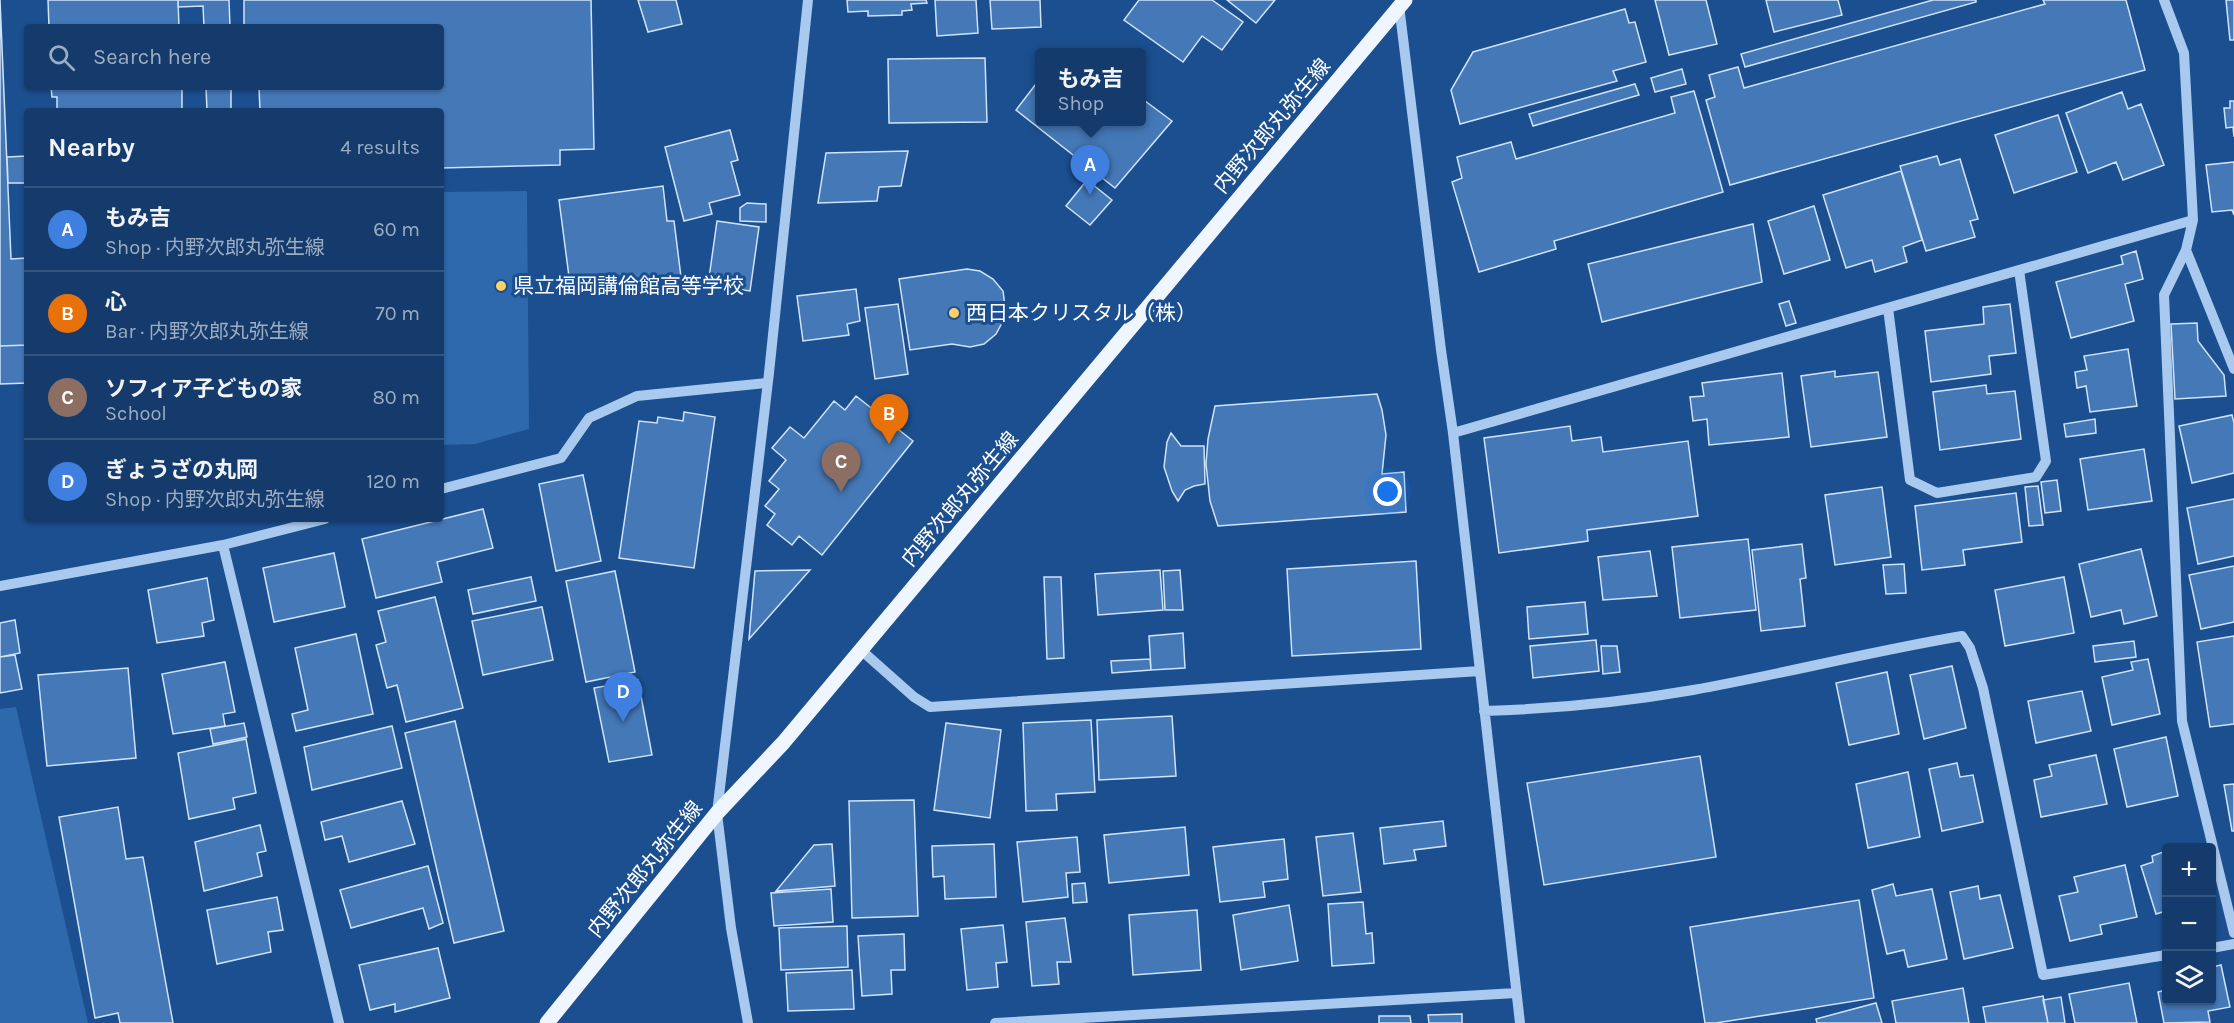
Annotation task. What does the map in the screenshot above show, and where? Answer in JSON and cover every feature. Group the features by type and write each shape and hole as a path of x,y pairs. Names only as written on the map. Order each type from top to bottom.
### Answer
{"main road":[{"name":"内野次郎丸弥生線","path":"547,1023 717,813 783,743 1401,2"}],"street":[{"path":"748,1023 731,928 717,813 767,383 808,0"},
{"path":"2164,0 2184,53 2193,220 2186,250 2164,296 2182,721 2234,933"},
{"path":"1401,2 1520,1023"},
{"path":"1453,433 2193,220"},
{"path":"2186,250 2234,369"},
{"path":"1888,308 1910,480 1937,493 2036,477 2046,461 2019,270"},
{"path":"444,488 561,458 589,418 637,396 767,383"},
{"path":"0,586 223,545 313,522"},
{"path":"223,545 339,1023"},
{"path":"1484,711 1542,709 1692,690 1892,648 1962,636 1970,648 1983,688 2043,975 2162,956"},
{"path":"861,650 914,697 930,707 1480,671"},
{"path":"2216,947 2234,944"},
{"path":"995,1023 1516,993"}],"shaded area":[{"path":"527,191 529,429 475,444 444,445 444,192"},
{"path":"16,707 88,1023 0,1023 0,709"}],"building":[{"path":"0,0 11,259 24,258 24,345 0,346"},
{"path":"48,0 178,0 179,24 49,24"},
{"path":"178,0 229,0 230,24 204,24 203,6 178,7"},
{"path":"244,0 591,0 594,149 560,150 560,165 444,168 444,108 260,108 259,90 444,90 444,24 244,24"},
{"path":"638,0 676,0 682,24 648,32"},
{"path":"847,0 926,0 927,3 911,4 912,10 902,11 902,15 868,16 868,11 848,12"},
{"path":"935,0 976,0 978,33 937,36"},
{"path":"990,0 1040,0 1041,27 992,29"},
{"path":"1139,0 1212,0 1243,22 1222,50 1202,36 1183,62 1124,20"},
{"path":"1227,0 1275,0 1256,23"},
{"path":"1655,0 1706,0 1717,44 1669,55"},
{"path":"1766,0 1838,0 1842,15 1774,32"},
{"path":"1933,0 1976,0 1976,2 1745,67 1741,54"},
{"path":"2043,0 2126,0 2145,70 1730,185 1706,100 1715,97 1709,75 1738,67 1744,88 2045,4"},
{"path":"2226,0 2234,0 2234,40 2230,40"},
{"path":"1625,9 1629,23 1635,22 1646,62 1613,71 1617,81 1460,124 1451,90 1473,52"},
{"path":"985,58 987,122 889,123 888,59"},
{"path":"1682,69 1686,84 1655,92 1651,78"},
{"path":"1635,84 1639,95 1533,126 1529,114"},
{"path":"1035,85 1035,125 1016,110"},
{"path":"51,90 182,90 182,108 57,108 57,97 52,97"},
{"path":"206,90 231,90 231,108 207,108"},
{"path":"1694,91 1723,192 1554,241 1556,249 1479,272 1452,182 1462,178 1457,157 1511,142 1516,159 1675,113 1671,97"},
{"path":"2122,92 2128,109 2141,104 2164,165 2123,180 2116,162 2088,173 2066,113"},
{"path":"2230,101 2234,101 2234,137 2233,127 2226,128 2224,108 2230,108"},
{"path":"1146,102 1172,121 1115,188 1036,126 1146,126"},
{"path":"2058,115 2077,172 2014,193 1995,135"},
{"path":"730,130 738,160 731,162 740,195 709,203 712,214 684,221 665,147"},
{"path":"908,151 901,186 879,187 877,201 818,203 826,153"},
{"path":"24,156 24,183 8,183 7,157"},
{"path":"1937,156 1940,165 1960,159 1978,219 1970,221 1975,237 1926,251 1900,166"},
{"path":"2234,162 2234,215 2232,210 2212,212 2206,165"},
{"path":"1901,171 1922,240 1903,247 1907,262 1875,272 1872,260 1846,268 1823,195"},
{"path":"1087,180 1112,200 1090,225 1066,206"},
{"path":"663,186 667,221 674,221 681,277 571,292 559,200"},
{"path":"747,203 766,204 766,222 740,221 740,208"},
{"path":"1814,206 1830,260 1784,274 1768,221"},
{"path":"717,221 759,227 750,291 708,285"},
{"path":"1753,224 1762,282 1602,322 1588,264"},
{"path":"2136,251 2143,279 2125,284 2134,321 2071,338 2056,282 2123,264 2121,256"},
{"name":"西日本クリスタル（株）","path":"967,269 980,271 993,279 1003,291 1005,306 1003,321 996,334 984,344 970,347 952,344 910,350 899,279"},
{"path":"856,289 860,321 847,324 849,335 803,341 797,296"},
{"path":"1789,301 1796,323 1786,326 1779,304"},
{"path":"898,304 908,374 875,379 865,308"},
{"path":"2010,304 2016,353 1989,356 1991,374 1931,382 1925,331 1984,324 1983,307"},
{"path":"2197,323 2198,341 2224,375 2226,396 2175,399 2171,324"},
{"path":"24,345 24,383 0,384 0,346"},
{"path":"2128,349 2137,406 2090,412 2086,386 2077,388 2075,372 2087,370 2084,356"},
{"path":"1835,371 1835,377 1878,372 1887,437 1811,447 1801,376"},
{"path":"1782,373 1789,437 1709,445 1707,419 1693,421 1690,397 1704,396 1702,383"},
{"path":"1986,385 1987,394 2015,391 2021,439 1940,450 1933,392"},
{"path":"1377,394 1386,435 1382,474 1404,472 1406,512 1218,526 1210,501 1206,464 1208,439 1215,406"},
{"path":"856,396 913,441 822,555 799,536 792,545 767,525 775,514 765,506 779,489 769,481 786,460 772,448 790,427 804,438 834,401 845,410"},
{"path":"684,412 715,417 694,568 619,558 639,421 657,423 658,417 683,421"},
{"path":"2232,415 2234,473 2192,483 2179,426"},
{"path":"2095,419 2096,433 2066,437 2064,424"},
{"path":"1570,426 1572,441 1601,437 1603,452 1688,441 1698,516 1587,530 1588,541 1499,553 1484,438"},
{"path":"1171,433 1181,446 1204,446 1205,484 1185,490 1178,501 1164,467 1167,442"},
{"path":"2144,449 2152,501 2088,510 2080,459"},
{"path":"583,475 601,561 556,571 539,484"},
{"path":"2057,480 2061,511 2045,513 2041,482"},
{"path":"2038,486 2043,525 2029,526 2025,487"},
{"path":"1882,487 1891,557 1835,565 1825,495"},
{"path":"2016,493 2022,542 1963,550 1965,565 1922,570 1915,506"},
{"path":"2234,499 2234,556 2198,564 2187,508"},
{"path":"483,509 493,548 437,562 442,582 376,598 362,539 431,522 444,522 444,519"},
{"path":"1748,539 1756,610 1680,618 1672,547"},
{"path":"1802,544 1806,578 1800,579 1805,626 1761,631 1752,550"},
{"path":"2141,549 2157,616 2124,624 2121,610 2091,617 2079,564"},
{"path":"1650,551 1657,596 1603,600 1598,557"},
{"path":"334,553 345,607 274,622 263,568"},
{"path":"1416,561 1421,649 1292,656 1287,569"},
{"path":"1904,564 1906,593 1886,594 1883,565"},
{"path":"2234,566 2234,622 2201,629 2189,575"},
{"path":"810,570 749,639 755,571"},
{"path":"1160,570 1163,610 1098,615 1095,574"},
{"path":"1180,570 1183,610 1165,610 1163,571"},
{"path":"615,571 635,672 586,682 566,581"},
{"path":"531,577 536,601 473,614 468,590"},
{"path":"1044,577 1061,577 1064,658 1047,659"},
{"path":"2064,577 2074,633 2005,646 1995,590"},
{"path":"207,578 214,620 202,623 204,636 157,643 148,590"},
{"path":"435,597 463,708 406,722 397,685 387,688 376,645 386,642 378,611"},
{"path":"1585,602 1588,634 1529,639 1527,607"},
{"path":"542,607 553,660 483,675 472,621"},
{"path":"15,620 20,653 0,657 0,623"},
{"path":"1183,633 1185,668 1151,670 1149,636"},
{"path":"356,634 373,714 296,731 292,714 308,710 295,648"},
{"path":"2234,636 2234,724 2210,727 2197,642"},
{"path":"1596,640 1599,671 1533,678 1530,646"},
{"path":"2134,641 2136,657 2095,662 2093,646"},
{"path":"1601,646 1617,646 1620,672 1603,674"},
{"path":"15,655 22,689 0,693 0,657"},
{"path":"1150,659 1151,670 1112,673 1111,661"},
{"path":"2148,659 2160,714 2112,725 2102,677 2133,670 2131,662"},
{"path":"225,662 235,712 223,714 225,726 173,734 162,674"},
{"path":"1952,666 1966,728 1924,739 1910,675"},
{"path":"128,668 136,758 47,766 38,675"},
{"path":"1887,672 1899,734 1849,745 1836,683"},
{"path":"638,680 652,755 609,762 594,688"},
{"path":"2082,691 2091,731 2036,743 2028,701"},
{"path":"1172,716 1176,776 1099,780 1097,720"},
{"path":"1091,720 1095,792 1056,794 1057,810 1026,811 1023,723"},
{"path":"455,721 504,931 454,943 405,733"},
{"path":"244,723 247,737 213,744 210,729"},
{"path":"946,723 1001,730 990,818 934,810"},
{"path":"392,726 402,768 312,790 304,747"},
{"path":"2166,737 2178,796 2127,807 2114,749"},
{"path":"246,739 256,793 233,798 235,809 189,819 178,753"},
{"path":"2096,755 2107,804 2041,817 2034,780 2052,776 2049,765"},
{"path":"1700,756 1716,857 1544,885 1527,783"},
{"path":"1957,763 1960,777 1973,775 1983,822 1942,831 1929,769"},
{"path":"1908,772 1920,837 1868,848 1856,784"},
{"path":"2234,784 2234,831 2232,831 2224,785"},
{"path":"914,800 918,916 852,918 849,801"},
{"path":"402,801 415,844 349,862 342,836 325,840 321,822"},
{"path":"118,807 126,859 143,857 173,1023 120,1023 118,1013 95,1018 59,817"},
{"path":"1443,821 1446,846 1414,850 1416,860 1384,864 1380,828"},
{"path":"260,825 266,851 257,853 262,876 204,891 195,842"},
{"path":"1185,827 1189,875 1109,883 1104,835"},
{"path":"1353,833 1361,892 1323,896 1316,837"},
{"path":"1077,837 1080,872 1066,873 1068,897 1023,902 1017,842"},
{"path":"1284,839 1288,879 1263,882 1265,897 1220,902 1213,847"},
{"path":"832,844 835,886 776,891 814,845"},
{"path":"994,844 996,897 945,899 944,876 933,877 932,846"},
{"path":"2162,852 2162,912 2156,914 2141,866 2153,862 2152,856"},
{"path":"2125,865 2137,917 2100,925 2102,934 2070,941 2059,896 2078,892 2074,877"},
{"path":"428,866 443,923 429,929 423,908 351,928 340,890"},
{"path":"1085,883 1087,902 1073,903 1072,884"},
{"path":"1893,884 1896,896 1932,889 1947,959 1908,967 1904,950 1887,954 1872,890"},
{"path":"1978,886 1980,899 2000,895 2013,948 1964,959 1950,892"},
{"path":"831,889 833,922 774,926 771,893"},
{"path":"277,897 283,930 268,932 271,952 217,964 207,910"},
{"path":"1859,900 1874,998 1705,1023 1690,927"},
{"path":"1363,902 1366,934 1372,933 1374,963 1332,966 1328,904"},
{"path":"1289,905 1298,961 1241,970 1233,915"},
{"path":"1197,910 1201,970 1133,975 1129,915"},
{"path":"1065,918 1071,962 1057,962 1059,984 1032,986 1026,922"},
{"path":"1003,925 1007,962 996,963 998,987 967,990 961,929"},
{"path":"847,926 848,967 781,970 779,928"},
{"path":"904,934 905,970 891,970 892,994 862,996 858,936"},
{"path":"438,948 450,998 395,1012 395,1004 370,1010 359,965"},
{"path":"2221,965 2230,1007 2208,1011 2210,1022 2164,1023 2158,992 2162,991 2162,1005 2216,1005 2216,966"},
{"path":"852,970 854,1009 788,1011 786,973"},
{"path":"2129,983 2137,1023 2075,1023 2069,994"},
{"path":"1963,988 1969,1023 1896,1023 1892,1001"},
{"path":"2043,996 2048,1023 1986,1023 1983,1007"},
{"path":"2061,997 2065,1023 2048,1023 2043,1000"},
{"path":"1876,1003 1882,1023 1817,1023 1816,1019"},
{"path":"1462,1014 1462,1023 1429,1023 1428,1015"},
{"path":"1379,1016 1410,1016 1411,1023 1379,1023"}],"place":[{"name":"もみ吉","path":"1090,195"},
{"name":"県立福岡講倫館高等学校","path":"501,286"},
{"name":"西日本クリスタル（株）","path":"954,313"},
{"name":"心","path":"889,444"},
{"name":"ソフィア子どもの家","path":"841,492"},
{"name":"ぎょうざの丸岡","path":"623,722"}]}
